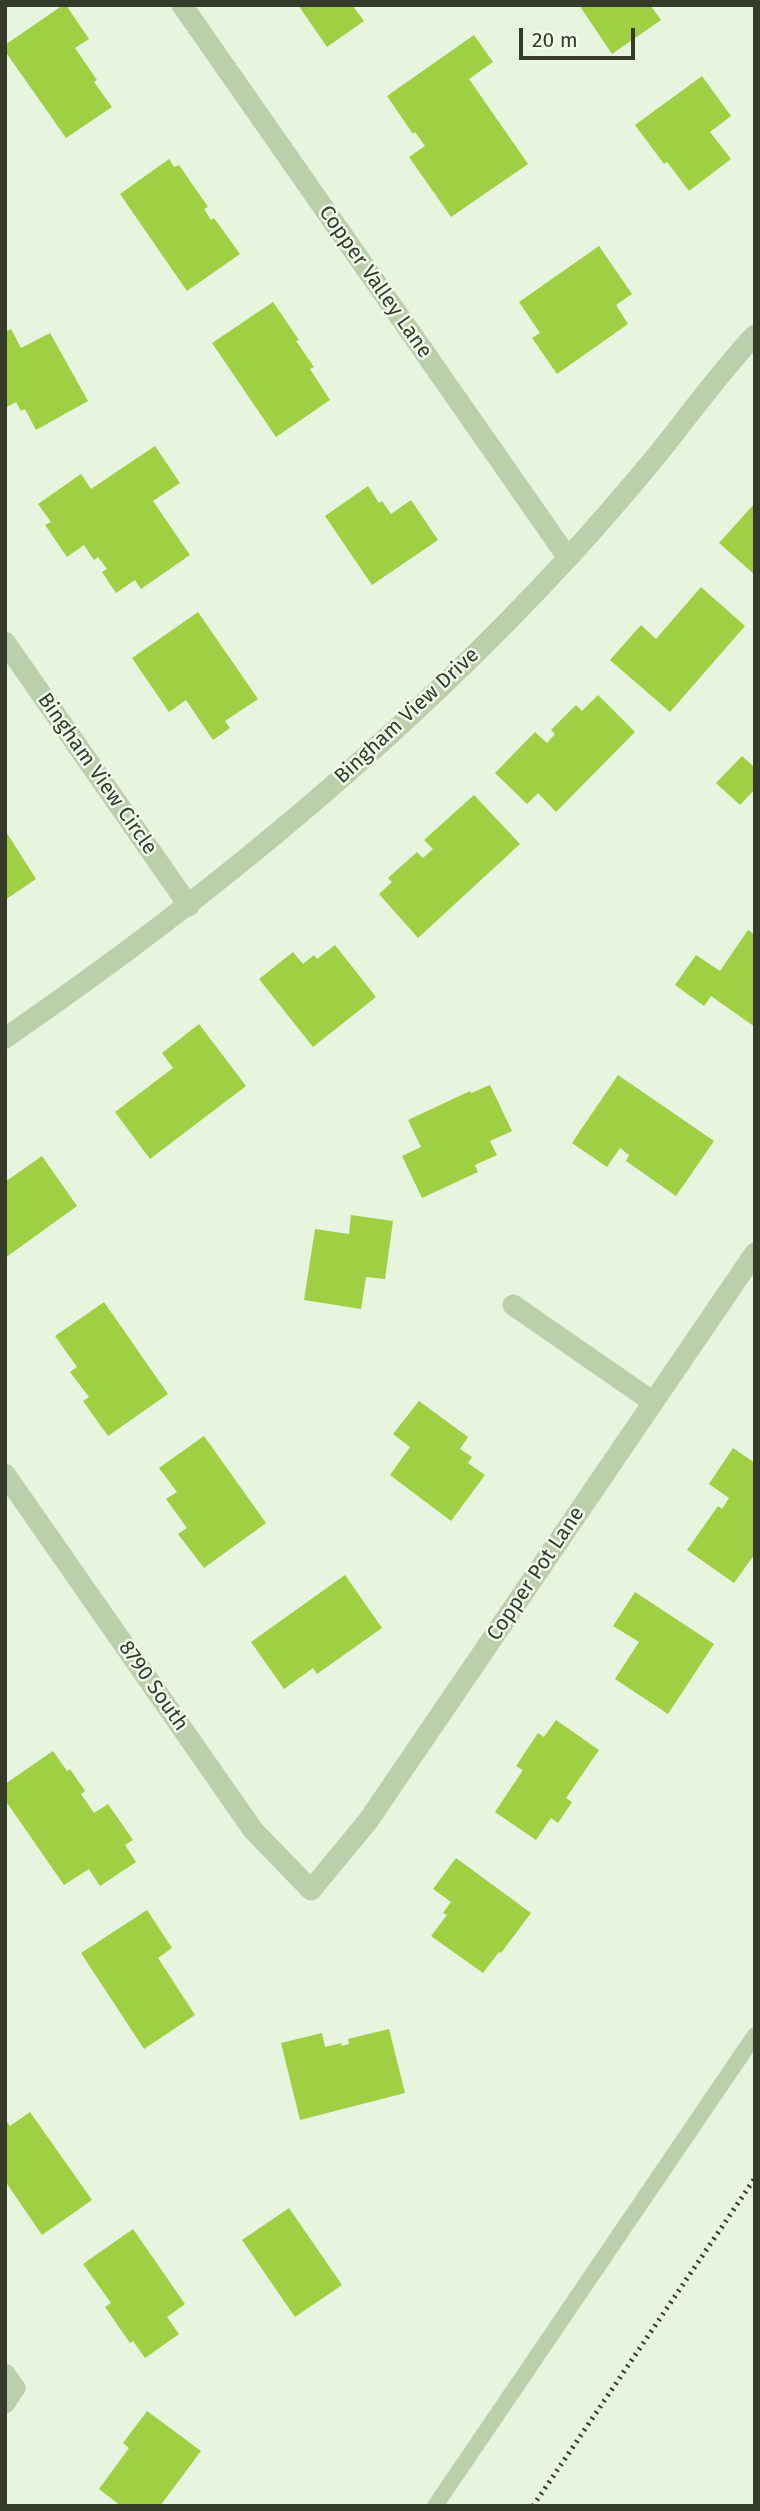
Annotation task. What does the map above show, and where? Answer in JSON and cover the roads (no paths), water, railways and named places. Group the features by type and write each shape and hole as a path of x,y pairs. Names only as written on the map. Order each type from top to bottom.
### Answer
{"street":[{"name":"Copper Valley Lane","path":"182,5 568,558"},
{"name":"Bingham View Drive","path":"5,1038 103,971 189,906 301,815 416,712 568,558 755,335"},
{"name":"Bingham View Circle","path":"5,642 189,906"},
{"name":"Copper Pot Lane","path":"311,1890 368,1821 755,1253"},
{"path":"513,1305 653,1402"},
{"name":"8790 South","path":"5,1474 253,1830 311,1890"}],"lane":[{"path":"435,2506 755,2035"}],"railway":[{"path":"533,2506 755,2178"}]}
